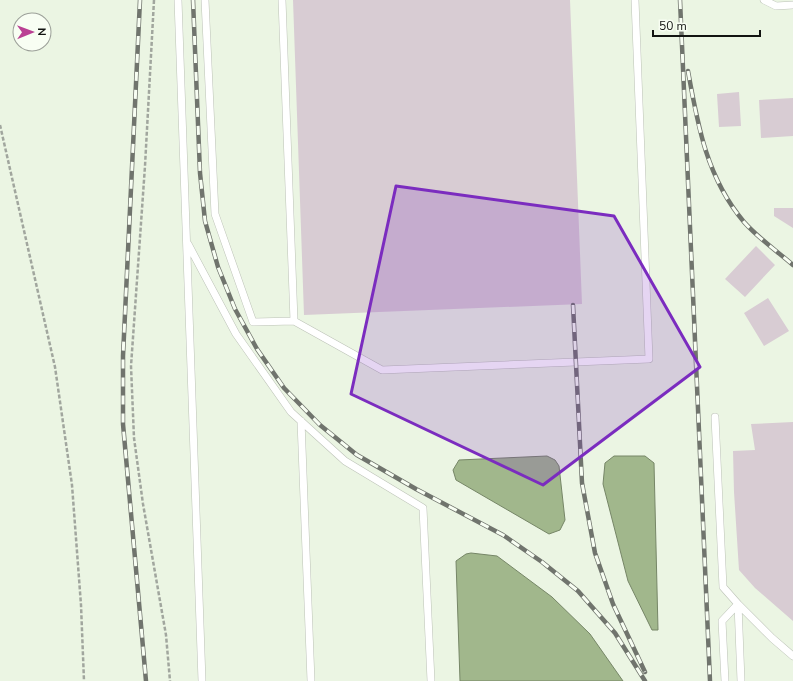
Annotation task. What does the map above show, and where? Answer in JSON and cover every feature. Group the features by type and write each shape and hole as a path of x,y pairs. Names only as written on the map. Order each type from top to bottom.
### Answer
{"lane":[{"path":"178,0 202,681"},
{"path":"205,0 215,214 253,322 294,321 382,370 649,359 635,0"},
{"path":"282,0 294,321"},
{"path":"764,0 776,6 793,5"},
{"path":"187,242 236,334 291,412 345,461 423,508 431,681"},
{"path":"715,417 723,587 772,638 793,656"},
{"path":"302,422 311,681"},
{"path":"725,681 722,621 738,604"},
{"path":"738,604 741,681"}],"path":[{"path":"154,0 145,166 131,366 134,438 142,504 166,635 170,681"},
{"path":"0,125 55,367 72,485 81,605 84,681"}],"highlighted area":[{"path":"396,186 614,216 700,367 543,485 351,394"}],"shaded area":[{"path":"0,0 793,0 793,681 0,681"},
{"path":"547,456 555,460 559,466 565,520 560,530 549,534 456,480 453,470 459,460"},
{"path":"614,456 645,456 654,463 658,630 652,630 628,581 603,484 605,463"},
{"path":"471,553 497,556 552,597 590,634 623,681 460,681 456,561 466,554"}],"building":[{"path":"293,0 570,0 582,304 304,315"},
{"path":"739,92 741,126 719,127 717,94"},
{"path":"793,98 793,136 761,138 759,100"},
{"path":"774,208 793,208 793,228 774,216"},
{"path":"756,246 775,265 745,297 725,279"},
{"path":"768,298 789,331 764,346 744,313"},
{"path":"793,422 793,621 755,588 739,570 733,451 755,450 751,424"}],"railway":[{"path":"140,0 123,356 123,424 146,681"},
{"path":"193,0 200,173 205,221 218,267 235,309 257,349 284,388 320,425 357,455 416,489 503,535 542,562 578,591 615,633 645,681"},
{"path":"680,0 710,681"},
{"path":"688,71 700,132 721,188 731,205 749,228 793,265"},
{"path":"573,305 582,483 595,553 613,604 645,672"}]}
